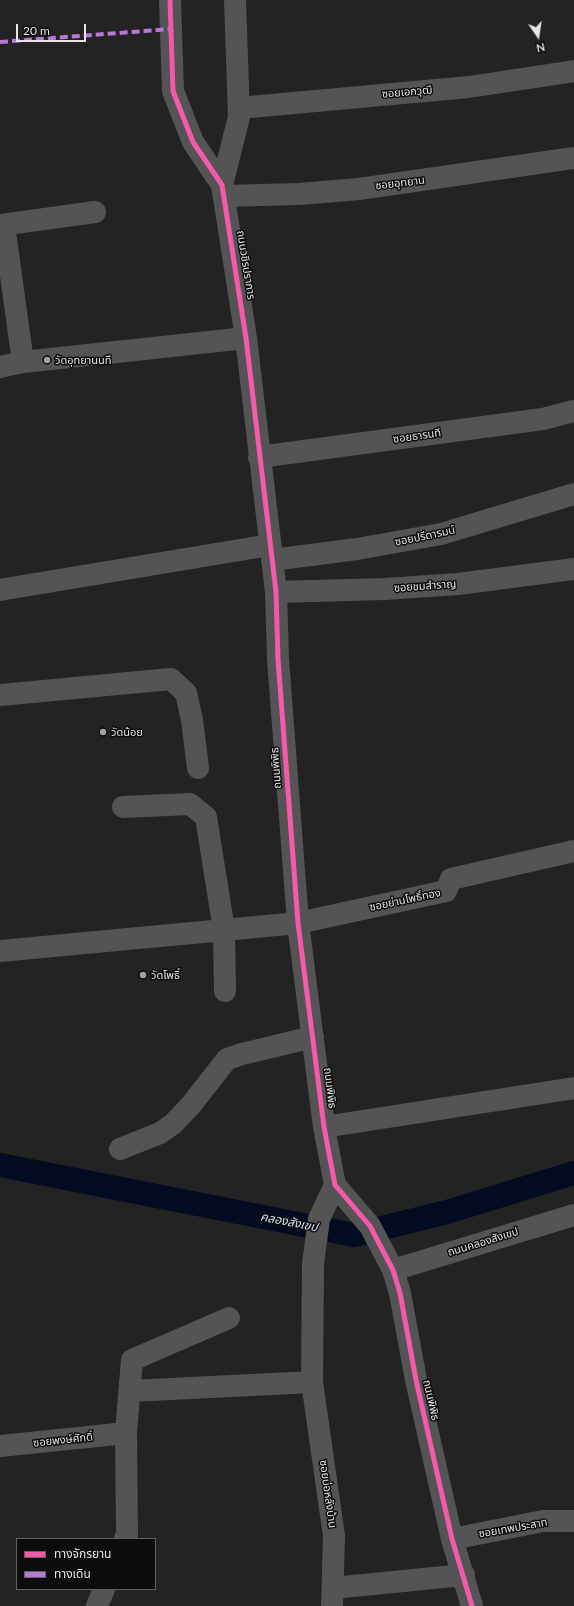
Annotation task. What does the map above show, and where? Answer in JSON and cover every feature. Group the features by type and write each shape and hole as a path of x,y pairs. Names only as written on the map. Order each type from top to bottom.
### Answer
{"street":[{"name":"ถนนวชิรปราการ","path":"170,0 174,91 193,142 223,190 246,338 271,552"},
{"path":"223,190 239,117 235,0"},
{"name":"ซอยเอกวุฒิ","path":"239,108 469,87 574,71"},
{"name":"ซอยอุทยาน","path":"223,190 299,194 359,189 574,158"},
{"path":"23,362 2,225 95,212"},
{"path":"0,367 23,362 246,338"},
{"name":"ซอยธารนที","path":"259,457 543,419 574,411"},
{"name":"ซอยปรีดารมน์","path":"0,590 271,552 357,549 440,534 574,494"},
{"name":"ถนนพิพิธ","path":"271,552 276,592 278,659 298,923 324,1127 335,1185 370,1226 393,1270 400,1293 416,1380 452,1539 464,1575 472,1606"},
{"name":"ซอยชมสำราญ","path":"276,592 385,589 458,584 574,569"},
{"path":"0,695 171,679 186,693 192,720 198,768"},
{"path":"123,807 190,804 206,818 224,930 225,990"},
{"name":"ซอยย่านโพธิ์ทอง","path":"298,923 446,891 451,879 574,851"},
{"path":"0,950 298,923"},
{"path":"120,1149 160,1133 173,1124 191,1105 227,1059 313,1037"},
{"path":"324,1127 574,1088"},
{"name":"ซอยบ่อหลังบ้าน","path":"332,1597 334,1536 312,1382 313,1264 318,1219 335,1185"},
{"name":"ถนนคลองสังเขป","path":"393,1270 574,1215"},
{"path":"125,1538 127,1534 126,1433 132,1360 229,1318"},
{"path":"130,1391 312,1382"},
{"name":"ซอยพงษ์ศักดิ์","path":"0,1446 126,1433"},
{"name":"ซอยเทพประสาท","path":"452,1539 543,1521 574,1521"},
{"path":"332,1597 464,1575"},
{"path":"97,1606 104,1590"}],"waterway":[{"name":"คลองสังเขป","path":"0,1165 354,1235 447,1212 574,1173"}],"marked path":[{"path":"0,42 171,29"}],"cycle path":[{"path":"170,0 173,91 193,142 222,185 246,338 276,592 278,659 298,923 324,1127 335,1185 370,1226 393,1270 400,1293 416,1380 452,1539 472,1606"}],"place":[{"name":"วัดอุทยานนที","path":"47,360"},
{"name":"วัดน้อย","path":"103,732"},
{"name":"วัดโพธิ์","path":"143,975"}]}
